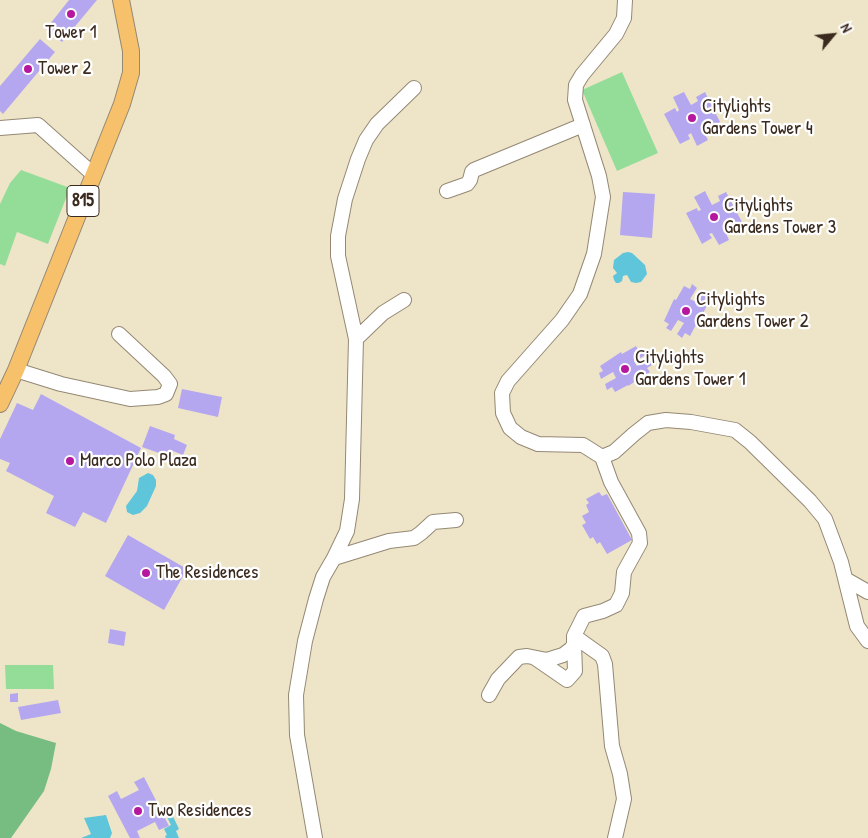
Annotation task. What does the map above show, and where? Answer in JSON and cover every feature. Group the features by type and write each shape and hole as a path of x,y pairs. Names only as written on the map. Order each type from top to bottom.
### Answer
{"main road":[{"name":"815","path":"0,404 16,370 122,104 131,73 131,51 121,0"}],"street":[{"path":"489,695 498,679 519,657 543,660 555,658 571,649 584,616 616,606 622,593 624,572 640,543 639,533 611,482 602,457 583,446 538,444 520,437 510,428 503,413 502,393 508,381 562,320 580,294 594,254 603,197 599,176 575,100 576,86 582,75 616,34 624,18 626,0"},
{"path":"315,838 298,735 296,695 304,641 316,599 323,577 347,531 352,499 356,339 338,256 338,236 344,199 366,140 377,124 414,88"},
{"path":"0,128 38,125 94,174"},
{"path":"447,191 468,184 474,170 583,125"},
{"path":"356,339 383,312 404,300"},
{"path":"16,370 62,384 130,399 158,397 166,394 170,384 164,376 119,334"},
{"path":"602,457 614,452 648,423 666,420 691,422 735,430 750,442 810,501 825,520 835,542 847,580 858,626 868,641"},
{"path":"334,558 389,541 414,538 422,534 433,522 456,520"},
{"path":"847,580 868,592"},
{"path":"534,658 567,680 575,671 574,640"},
{"path":"574,640 602,656 605,664 612,746 620,774 624,799 615,838"}],"green space":[{"path":"622,72 658,153 617,171 582,90"},
{"path":"21,170 70,188 48,244 17,232 5,266 0,264 0,204 10,183"},
{"path":"5,665 53,665 54,689 6,689"},
{"path":"0,723 16,731 56,743 44,791 11,838 0,838"}],"water":[{"path":"623,253 632,253 645,265 647,274 641,282 631,282 627,275 623,276 622,281 616,283 613,276 617,273 613,268 614,260"},
{"path":"148,473 153,475 156,480 156,486 147,506 140,513 133,515 127,512 126,506 137,491 139,478"},
{"path":"168,806 179,829 176,831 179,838 166,838 165,836 167,835 164,829 171,825 163,809"},
{"path":"106,815 112,833 110,838 81,838 91,834 84,818"}],"building":[{"name":"Tower 1","path":"69,0 97,0 62,42 46,29"},
{"name":"Tower 2","path":"40,39 55,52 3,114 0,111 0,86"},
{"name":"Citylights Gardens Tower 4","path":"684,92 691,105 698,101 696,97 705,92 720,122 711,127 709,123 701,127 708,140 697,146 691,133 688,135 690,139 680,144 664,114 675,108 677,112 679,110 673,97"},
{"name":"Citylights Gardens Tower 3","path":"705,191 712,205 720,201 718,196 726,192 742,222 732,226 731,223 723,227 729,240 719,245 712,233 709,234 712,238 702,244 686,213 697,208 698,211 701,210 694,197"},
{"path":"623,192 655,194 652,238 620,235"},
{"name":"Citylights Gardens Tower 2","path":"692,284 697,288 690,299 696,302 702,291 708,294 705,299 709,301 690,336 685,333 682,338 677,334 684,323 678,320 671,331 666,328 669,324 664,321 674,299 676,300 684,286 690,289"},
{"name":"Citylights Gardens Tower 1","path":"636,346 639,352 643,349 646,355 634,361 637,366 649,360 652,365 647,368 650,372 615,392 612,387 607,390 605,384 616,378 613,372 601,379 599,373 603,371 600,366 621,352 622,354"},
{"path":"182,389 222,397 218,417 178,408"},
{"name":"Marco Polo Plaza","path":"41,394 141,448 106,523 83,512 75,527 46,513 54,496 6,471 10,463 0,459 0,439 17,403 33,410"},
{"path":"150,426 175,435 174,439 187,445 183,455 173,451 170,457 142,447"},
{"path":"599,492 602,496 607,494 632,540 607,554 600,542 597,544 593,537 590,539 582,525 586,523 582,516 589,512 586,505 589,503 586,499"},
{"name":"The Residences","path":"128,535 187,569 164,610 105,576"},
{"path":"110,629 126,632 124,646 108,643"},
{"path":"18,693 18,702 10,702 10,694"},
{"path":"58,700 61,713 21,720 18,707"},
{"name":"Two Residences","path":"144,777 169,826 159,830 155,822 137,831 140,838 130,838 108,796 117,791 121,799 139,790 134,782"}],"place":[{"name":"Tower 1","path":"71,14"},
{"name":"Tower 2","path":"28,69"},
{"name":"Citylights Gardens Tower 4","path":"692,118"},
{"name":"Citylights Gardens Tower 3","path":"714,217"},
{"name":"Citylights Gardens Tower 2","path":"686,311"},
{"name":"Citylights Gardens Tower 1","path":"625,369"},
{"name":"Marco Polo Plaza","path":"70,461"},
{"name":"The Residences","path":"146,573"},
{"name":"Two Residences","path":"138,811"}]}
